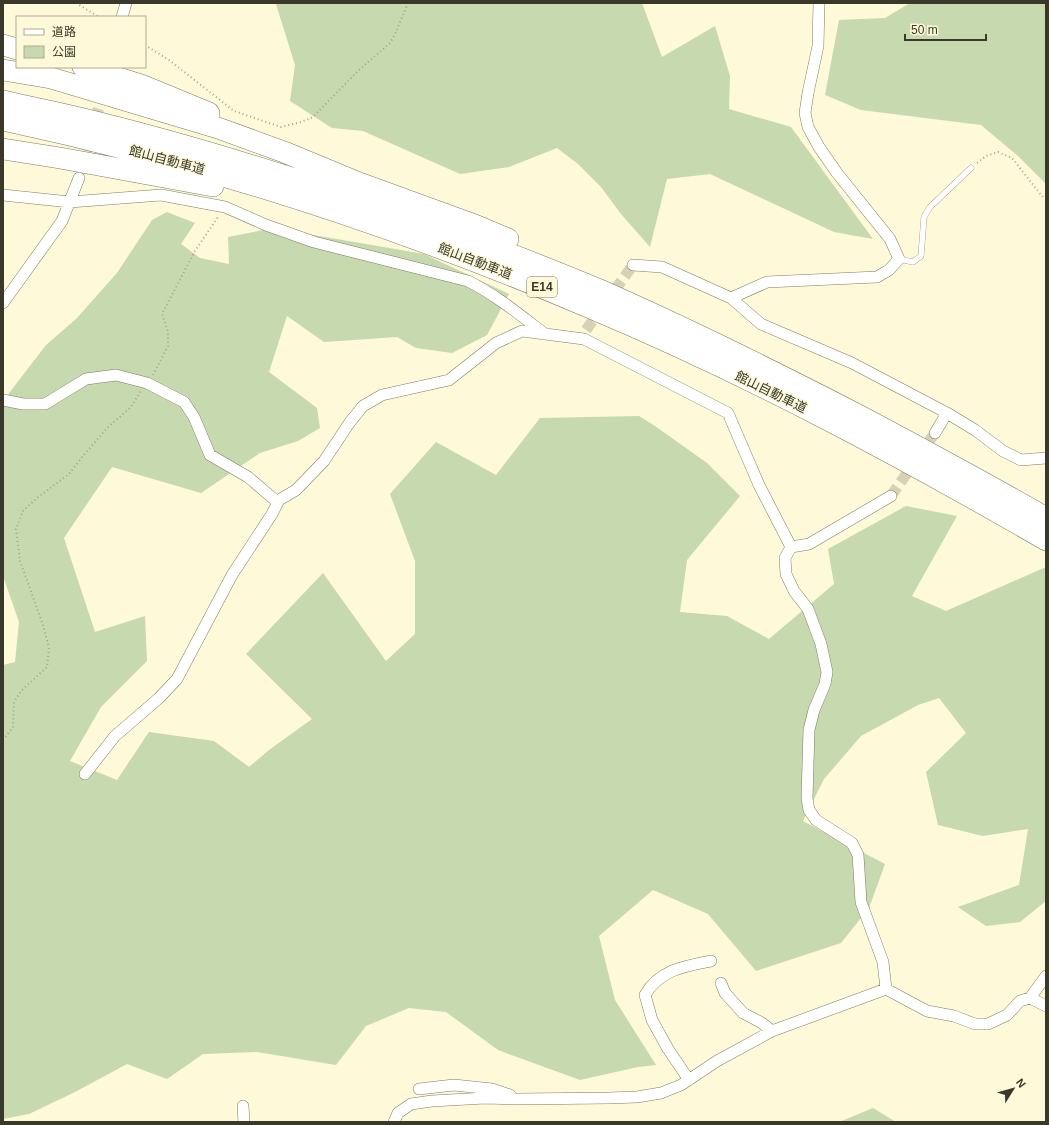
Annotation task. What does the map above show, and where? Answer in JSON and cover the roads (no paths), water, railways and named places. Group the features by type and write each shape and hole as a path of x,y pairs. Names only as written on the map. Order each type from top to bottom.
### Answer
{"highway":[{"path":"3,45 16,49"},
{"path":"86,68 141,85 225,119 284,146 354,181"},
{"path":"3,70 51,78 218,128 284,152 354,181 472,224 684,316 752,360"},
{"name":"館山自動車道","path":"3,102 75,117 160,139 317,185 432,225 523,259 601,291 752,360 982,481 1046,518"},
{"name":"館山自動車道","path":"3,120 154,156 231,178 441,248 516,277 593,309 744,378 978,501 1046,540"},
{"path":"3,149 312,204"}],"street":[{"path":"122,16 126,3"},
{"path":"731,298 767,282 877,277 889,270 899,259 890,239 838,174 819,147 808,127 805,113 808,93 817,57 819,3"},
{"path":"3,303 62,222 79,178"},
{"path":"3,195 70,202 161,195 225,207 266,225 314,242 468,281 507,304 546,334"},
{"path":"633,265 662,267 731,298 761,324 852,364 947,413 975,430 1003,451 1021,460 1046,458"},
{"path":"85,774 115,736 159,698 177,679 232,575 272,514 279,500 296,490 324,461 350,422 363,406 382,395 449,380 496,343 522,331 546,334 585,335 728,412 759,485 791,547"},
{"path":"3,400 23,404 45,404 86,379 116,375 147,383 184,402 194,417 210,455 248,477 275,500 279,500"},
{"path":"935,433 947,413"},
{"path":"791,547 809,544 891,496"},
{"path":"791,547 785,558 786,574 794,591 808,609 821,644 827,672 825,684 814,710 809,730 807,798 809,810 816,820 852,843 858,855 861,902 883,962 886,989"},
{"path":"689,1080 652,1020 645,995 649,987 664,975 682,967 710,961"},
{"path":"394,1122 398,1112 411,1104 432,1101 485,1098 609,1098 637,1097 661,1093 681,1085 718,1061 772,1031 886,989 927,1012 954,1016 975,1024 988,1024 1007,1015 1020,1001 1030,998 1046,976"},
{"path":"721,983 726,993 743,1013 762,1023 772,1031"},
{"path":"1030,998 1046,1006"},
{"path":"419,1089 454,1086 476,1087 492,1089 518,1099"},
{"path":"243,1106 244,1122"}],"lane":[{"path":"899,259 913,262 922,256 924,217 930,207 971,168"}],"tunnel":[{"path":"82,167 104,89"},
{"path":"586,330 633,265"},
{"path":"891,496 935,433"}]}
